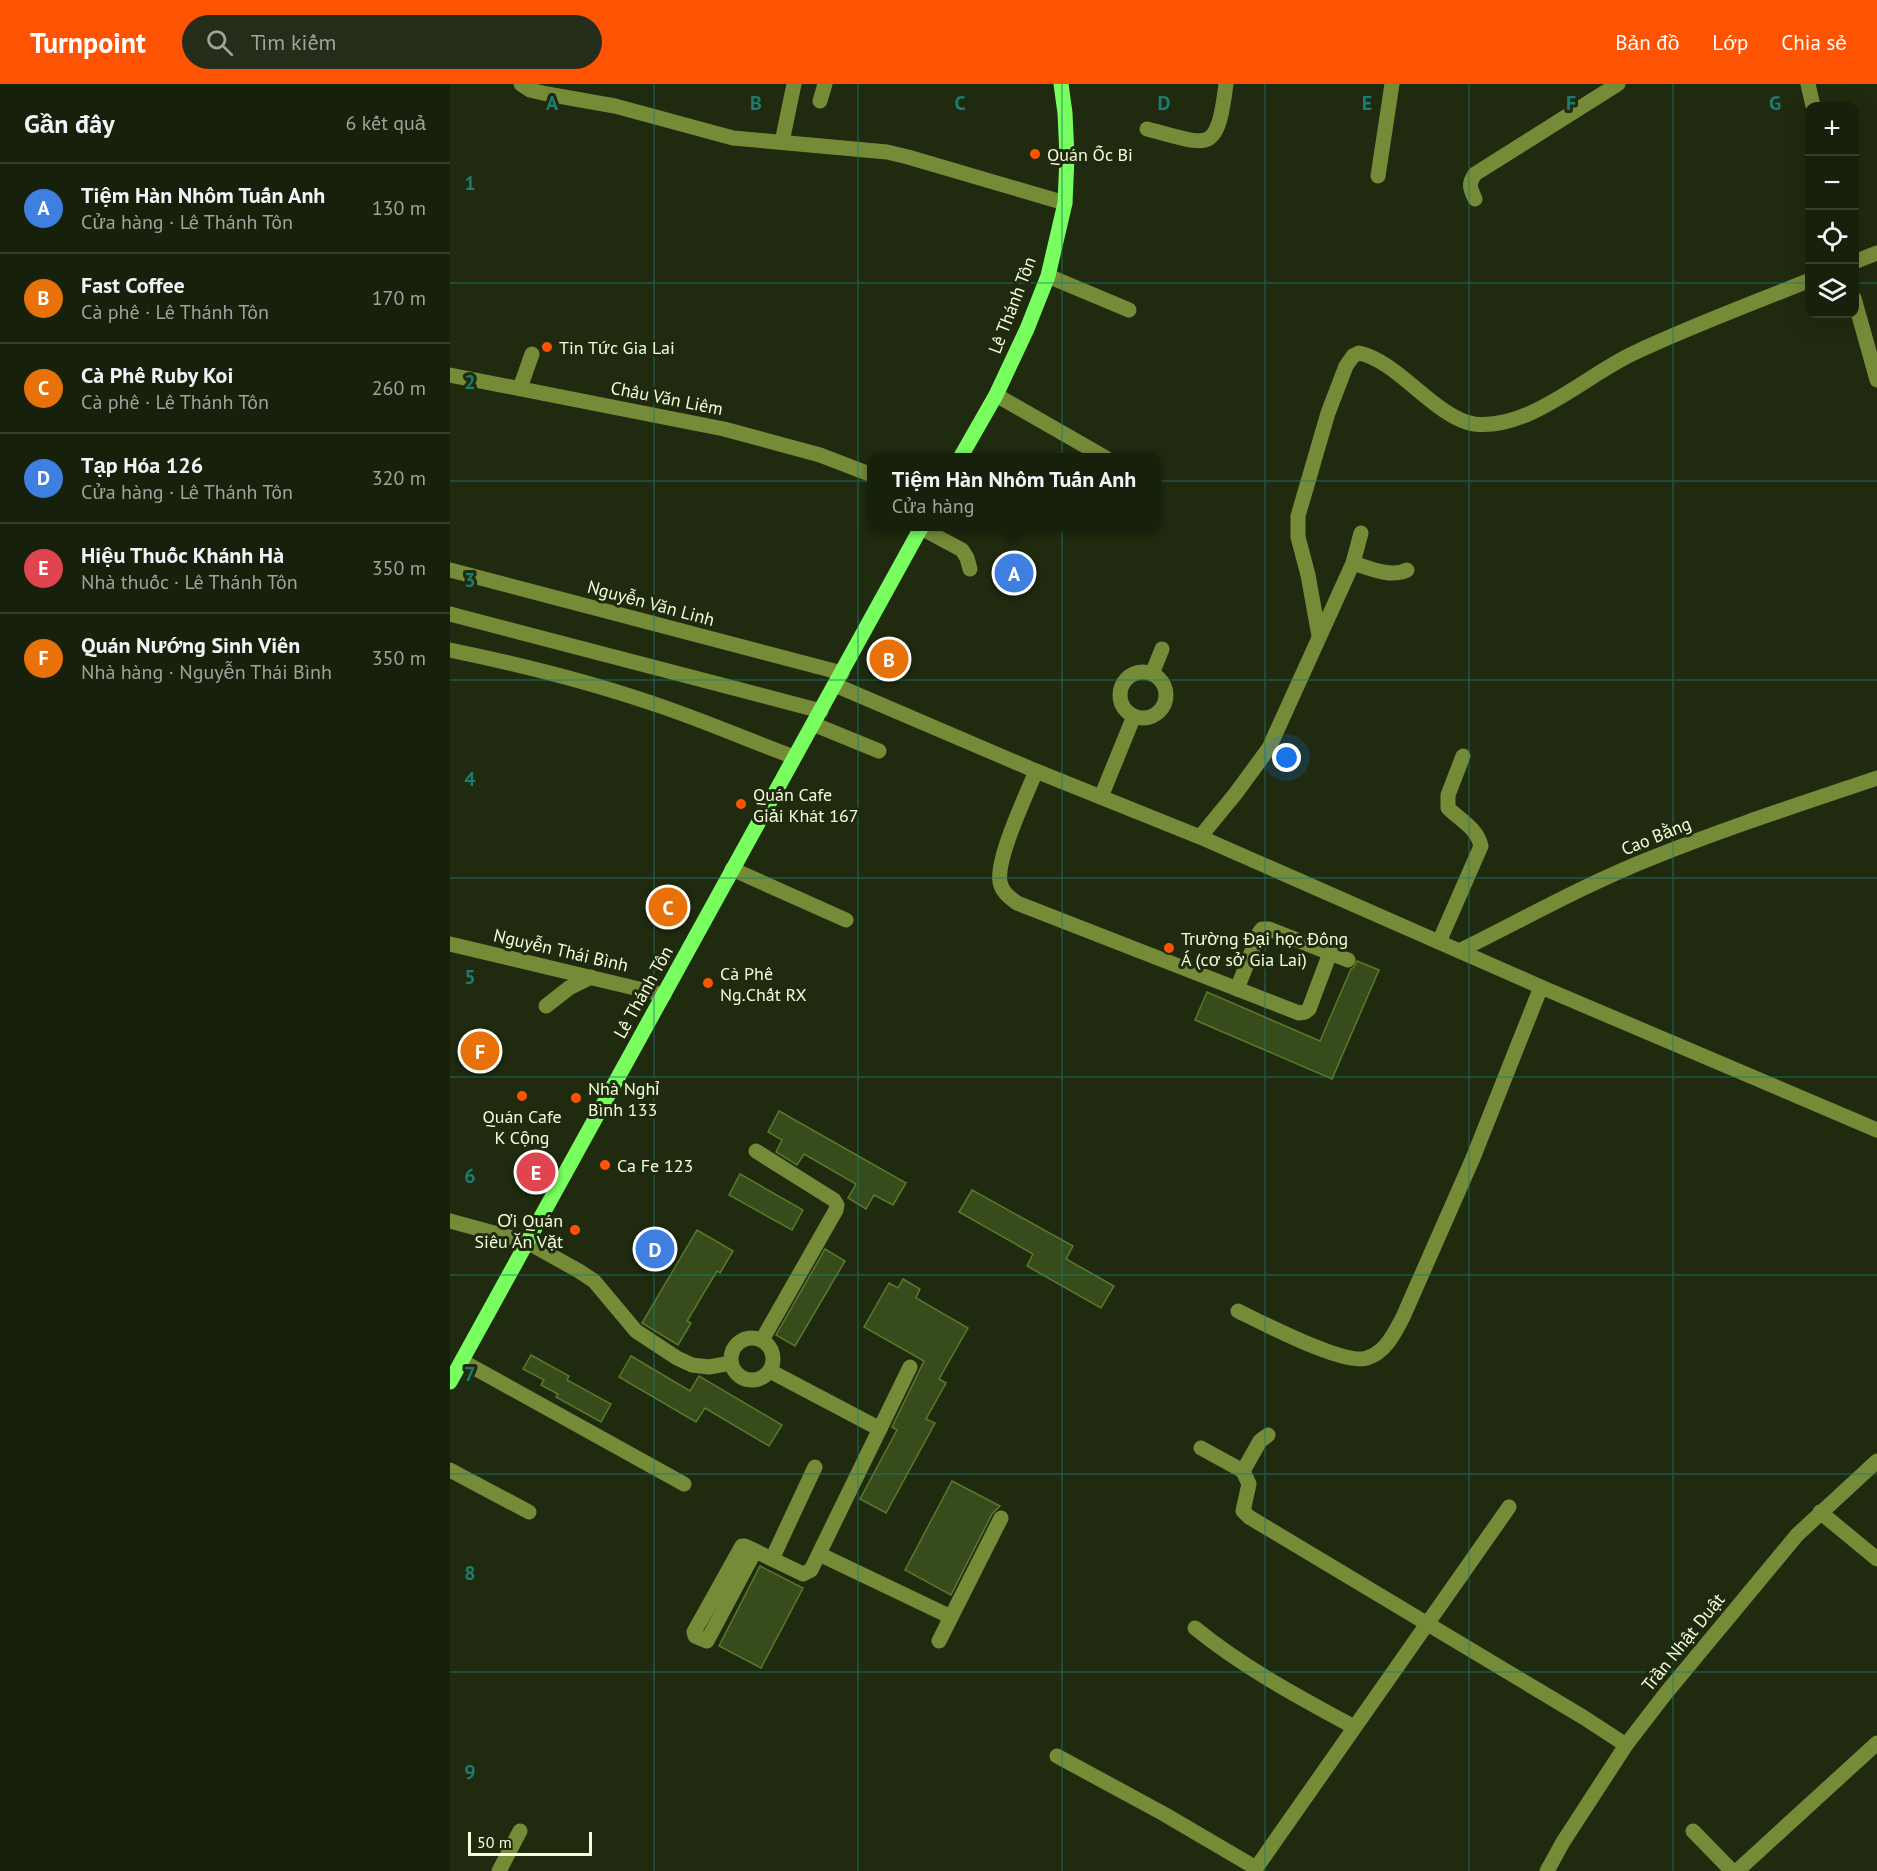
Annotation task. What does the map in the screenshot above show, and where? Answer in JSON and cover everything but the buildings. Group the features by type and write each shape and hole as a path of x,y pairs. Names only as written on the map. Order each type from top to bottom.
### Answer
{"main road":[{"name":"Lê Thánh Tôn","path":"963,453 996,395 1027,329 1048,276 1065,203 1067,157 1061,84"},
{"name":"Lê Thánh Tôn","path":"450,1382 919,531"}],"street":[{"path":"521,84 530,90 615,106 733,138 897,155 1065,203"},
{"path":"782,142 794,84"},
{"path":"820,101 825,84"},
{"path":"1147,129 1199,142 1209,139 1218,129 1222,118 1226,84"},
{"path":"1378,176 1392,84"},
{"path":"1475,199 1469,187 1475,174 1618,84"},
{"path":"1808,84 1812,102"},
{"path":"1859,260 1877,253"},
{"path":"1048,276 1129,310"},
{"path":"1319,636 1308,575 1298,537 1298,516 1328,413 1346,366 1353,356 1359,353 1377,360 1456,418 1472,424 1502,423 1540,408 1631,354 1805,282"},
{"path":"1859,316 1877,380"},
{"path":"520,388 532,354"},
{"name":"Châu Văn Liêm","path":"450,375 769,440 820,455 867,473"},
{"path":"996,395 1097,453"},
{"path":"928,531 962,550 968,558 970,569"},
{"path":"1200,837 1236,794 1269,748 1353,563 1361,533"},
{"path":"1353,563 1373,570 1396,573 1407,570"},
{"name":"Nguyễn Văn Linh","path":"450,570 838,679 1036,771 1200,837 1541,987 1875,1123"},
{"path":"450,614 817,717 879,751"},
{"path":"450,650 538,669 666,708 794,757"},
{"path":"1152,674 1162,650"},
{"path":"1143,672 1152,674 1164,686 1166,695 1164,704 1152,716 1143,718 1134,716 1122,704 1121,686 1126,678 1134,674 1143,672"},
{"path":"1101,797 1134,716"},
{"path":"1440,942 1481,846 1479,838 1469,825 1448,808 1448,795 1463,756"},
{"path":"1036,771 1005,849 999,872 1000,884 1006,896 1017,903 1299,1013 1309,1009 1330,953"},
{"name":"Cao Bằng","path":"1459,951 1601,880 1649,859 1735,826 1877,778"},
{"path":"732,869 846,920"},
{"path":"1237,989 1262,929 1269,929 1348,960"},
{"name":"Nguyễn Thái Bình","path":"450,944 664,995"},
{"path":"546,1006 569,988 591,977"},
{"path":"1238,1311 1309,1344 1355,1360 1368,1358 1377,1353 1390,1340 1404,1317 1473,1158 1541,987"},
{"path":"756,1151 834,1200 837,1205 762,1340"},
{"path":"450,1221 527,1242 594,1281 636,1331 677,1358 692,1365 709,1367 730,1363"},
{"path":"753,1337 762,1340 770,1346 773,1355 773,1365 770,1371 761,1379 752,1381 742,1378 730,1363 735,1345 743,1339 753,1337"},
{"path":"462,1361 684,1484"},
{"path":"755,1551 707,1641 695,1636 694,1632 739,1549 745,1546 803,1574 811,1570 910,1367"},
{"path":"770,1371 880,1429"},
{"path":"1243,1471 1260,1441 1268,1435"},
{"path":"1201,1448 1243,1471 1249,1484 1245,1514 1626,1745"},
{"name":"Trần Nhật Duật","path":"1547,1871 1563,1842 1626,1745 1666,1693 1790,1544 1820,1512 1877,1461"},
{"path":"772,1559 815,1467"},
{"path":"450,1470 529,1512"},
{"path":"1057,1756 1155,1809 1255,1870 1509,1507"},
{"path":"1820,1512 1877,1559"},
{"path":"939,1641 1001,1518"},
{"path":"819,1554 951,1617"},
{"path":"1195,1628 1250,1668 1354,1727"},
{"path":"1737,1871 1877,1743"},
{"path":"499,1871 520,1831"},
{"path":"1693,1831 1732,1871"}],"place":[{"name":"Quán Ốc Bi","path":"1035,154"},
{"name":"Tin Tức Gia Lai","path":"547,347"},
{"name":"Tiệm Hàn Nhôm Tuấn Anh","path":"1014,573"},
{"name":"Fast Coffee","path":"889,659"},
{"name":"Quán Cafe Giải Khát 167","path":"741,804"},
{"name":"Cà Phê Ruby Koi","path":"668,907"},
{"name":"Trường Đại học Đông Á (cơ sở Gia Lai)","path":"1169,948"},
{"name":"Cà Phê Ng.Chất RX","path":"708,983"},
{"name":"Quán Nướng Sinh Viên","path":"480,1051"},
{"name":"Quán Cafe K Cộng","path":"522,1096"},
{"name":"Nhà Nghỉ Bình 133","path":"576,1098"},
{"name":"Ca Fe 123","path":"605,1165"},
{"name":"Hiệu Thuốc Khánh Hà","path":"536,1172"},
{"name":"Ơi Quán Siêu Ăn Vặt","path":"575,1230"},
{"name":"Tạp Hóa 126","path":"655,1249"}]}
